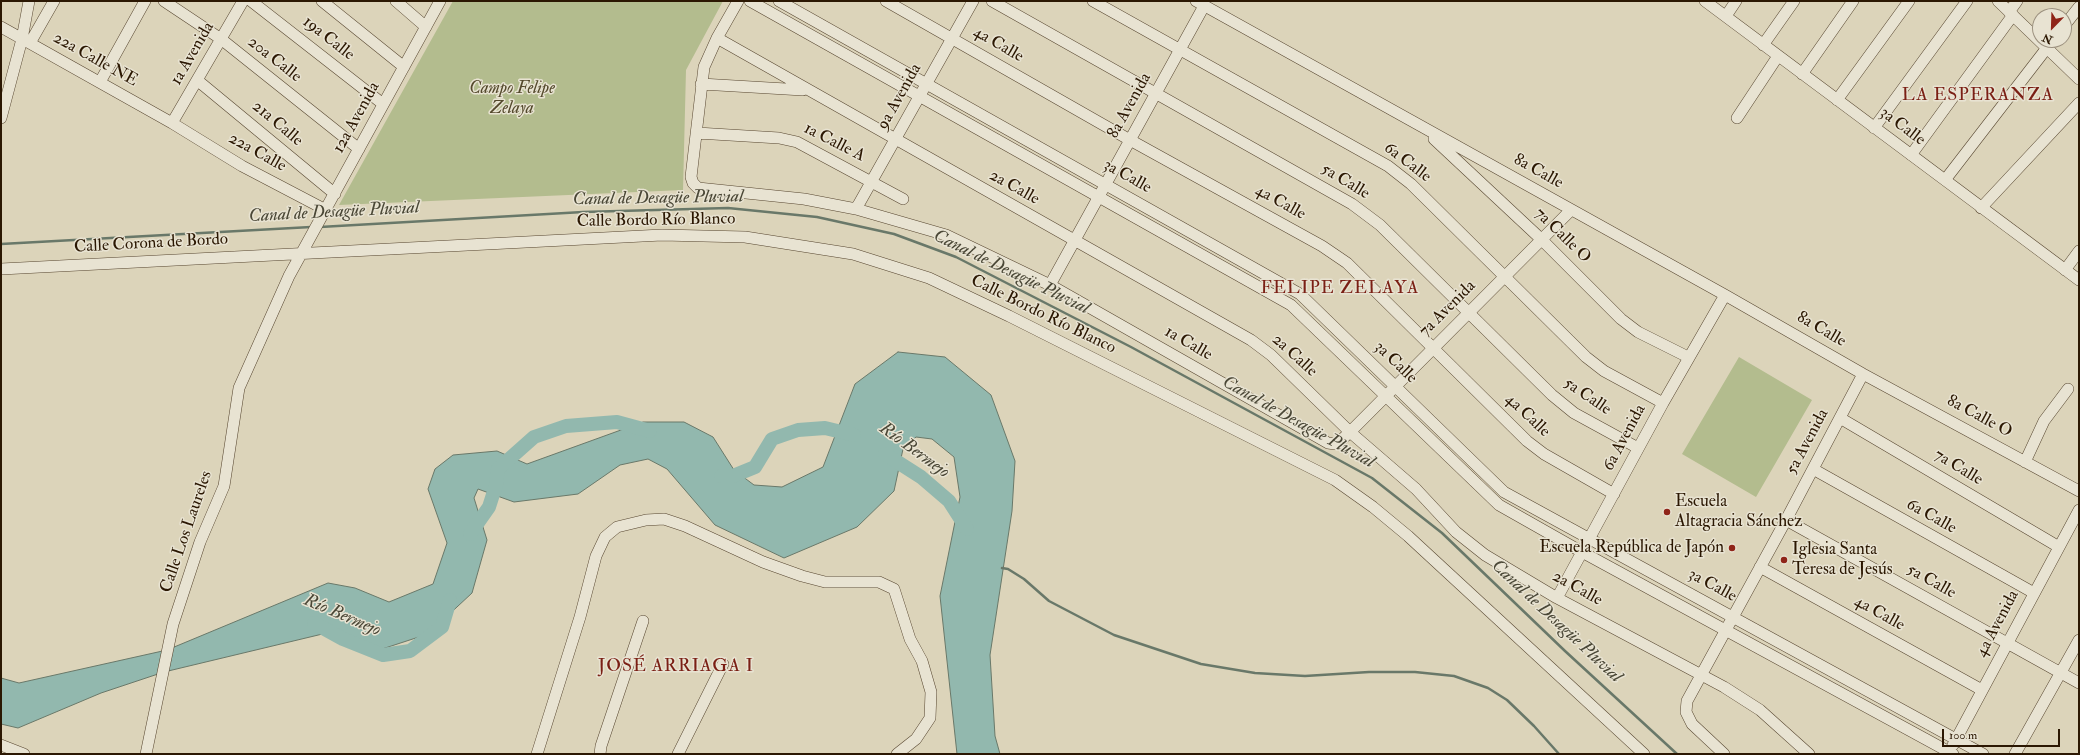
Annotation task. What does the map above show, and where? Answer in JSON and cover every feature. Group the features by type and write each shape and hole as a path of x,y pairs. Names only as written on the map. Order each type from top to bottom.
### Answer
{"street":[{"path":"1,118 26,41 29,1"},
{"path":"26,41 54,1"},
{"path":"100,82 145,1"},
{"name":"20a Calle","path":"164,1 221,39 359,149"},
{"name":"1a Avenida","path":"172,124 243,1"},
{"name":"19a Calle","path":"251,1 384,104"},
{"path":"322,1 404,67"},
{"path":"396,1 426,27"},
{"name":"12a Avenida","path":"304,252 440,1"},
{"path":"738,1 717,38 704,67 691,177 698,188 804,199 856,209 946,235 1050,285"},
{"name":"3a Calle","path":"750,1 1291,305 1499,505 1950,753"},
{"name":"3a Calle","path":"779,1 1300,294 1504,492 1589,540 1983,754"},
{"name":"4a Calle","path":"886,1 1130,140 1322,246 1347,263 1432,350 1538,450 1614,494"},
{"name":"9a Avenida","path":"856,209 873,182 973,1"},
{"name":"5a Calle","path":"992,1 1352,204 1380,225 1552,395 1574,413 1638,448"},
{"name":"6a Calle","path":"1093,1 1388,166 1411,184 1586,356 1604,371 1663,404"},
{"name":"3a Calle","path":"1705,1 2079,280"},
{"path":"1726,16 1736,1"},
{"path":"1763,45 1794,1"},
{"path":"1802,74 1853,1"},
{"path":"1837,100 1909,1"},
{"path":"1874,128 1967,1"},
{"path":"1998,1 2011,14 2032,30"},
{"path":"1911,155 2011,14 2017,1"},
{"name":"8a Avenida","path":"1050,285 1181,50 1200,3"},
{"name":"8a Calle","path":"1200,3 1725,295 1863,374"},
{"path":"2072,16 2079,7"},
{"name":"22a Calle NE","path":"1,27 172,124"},
{"name":"2a Calle","path":"717,38 806,90 1250,340 1271,355 1350,432 1416,489 1462,536 1485,555 1557,598 1702,674 1760,710 1809,754"},
{"path":"1944,180 2047,48"},
{"path":"2053,48 2079,79"},
{"path":"1736,118 1778,56"},
{"name":"21a Calle","path":"197,80 335,194"},
{"path":"701,84 806,90"},
{"path":"1981,208 2079,103"},
{"name":"22a Calle","path":"172,124 242,166 326,210"},
{"name":"7a Calle O","path":"1421,126 1541,239 1622,319 1638,332 1688,357"},
{"name":"1a Calle A","path":"697,133 779,138 797,142 903,199"},
{"name":"7a Avenida","path":"1350,432 1385,395 1469,314 1571,210"},
{"name":"Calle Bordo Río Blanco","path":"304,252 662,235 746,237 853,254 929,278 1009,316 1335,480 1373,507 1408,536 1644,754"},
{"path":"2065,270 2079,251"},
{"name":"Calle Corona de Bordo","path":"1,269 304,252"},
{"name":"Calle Los Laureles","path":"146,754 173,624 200,542 224,486 240,388 289,276 304,252"},
{"name":"1a Calle","path":"1050,285 1321,439 1335,444 1350,432"},
{"name":"6a Avenida","path":"1557,598 1688,357 1725,295"},
{"name":"5a Avenida","path":"1702,674 1863,374"},
{"name":"8a Calle O","path":"1863,374 2079,491"},
{"path":"2025,462 2044,421 2068,389"},
{"name":"7a Calle","path":"1840,418 2059,547"},
{"name":"6a Calle","path":"1813,469 2034,593"},
{"name":"4a Avenida","path":"1950,753 1982,690 2079,510"},
{"path":"537,754 580,616 596,556 605,537 617,527 646,520 664,520 685,526 763,562 802,576 825,582 879,582 894,589 910,639 922,661 931,692 930,718 916,739 897,754"},
{"name":"5a Calle","path":"1786,520 2079,683"},
{"name":"4a Calle","path":"1760,567 1982,690"},
{"path":"600,754 601,746 642,621"},
{"path":"2016,754 2079,640"},
{"path":"678,754 723,664"},
{"path":"1702,674 1687,701 1686,712 1692,724 1724,754"},
{"path":"1,745 24,754"}],"green space":[{"name":"Campo Felipe Zelaya","path":"453,1 723,1 686,70 683,190 339,205"},
{"path":"1739,357 1812,400 1756,497 1682,454"}],"water":[{"path":"898,352 945,357 991,395 1015,461 1012,511 990,655 995,736 1000,754 957,754 940,596 960,497 954,457 932,439 916,437 903,449 894,491 857,527 784,558 715,525 667,469 648,459 620,465 578,494 514,502 478,489 474,498 487,540 472,593 428,634 376,651 335,631 164,672 101,693 18,728 1,724 1,678 19,683 167,650 328,583 355,588 389,602 433,584 447,543 428,489 435,469 453,455 497,451 527,464 643,422 684,422 713,437 734,470 754,485 782,487 823,467 855,384"}],"waterway":[{"name":"Canal de Desagüe Pluvial","path":"320,227 583,212 728,208 817,217 894,234 956,257 1131,347 1372,478 1442,533 1565,651 1677,754"},
{"name":"Canal de Desagüe Pluvial","path":"1,244 311,227"},
{"name":"Río Bermejo","path":"470,534 489,507 496,485 498,469 534,437 566,426 617,422 650,431"},
{"name":"Río Bermejo","path":"721,476 733,476 755,467 772,439 798,430 825,428 854,435"},
{"name":"Río Bermejo","path":"885,454 921,477 949,501 967,529"},
{"path":"1002,568 1008,569 1024,579 1049,601 1114,635 1201,664 1255,673 1305,676 1369,672 1415,672 1454,676 1488,688 1507,700 1534,726 1559,754"},
{"name":"Río Bermejo","path":"314,623 343,639 383,655 410,651 442,627 450,600"}],"place":[{"name":"Escuela Altagracia Sánchez","path":"1667,512"},
{"name":"Escuela República de Japón","path":"1732,548"},
{"name":"Iglesia Santa Teresa de Jesús","path":"1784,560"}],"district":[{"name":"LA ESPERANZA","path":"1978,96"},
{"name":"FELIPE ZELAYA","path":"1340,289"},
{"name":"JOSÉ ARRIAGA I","path":"676,667"}]}
